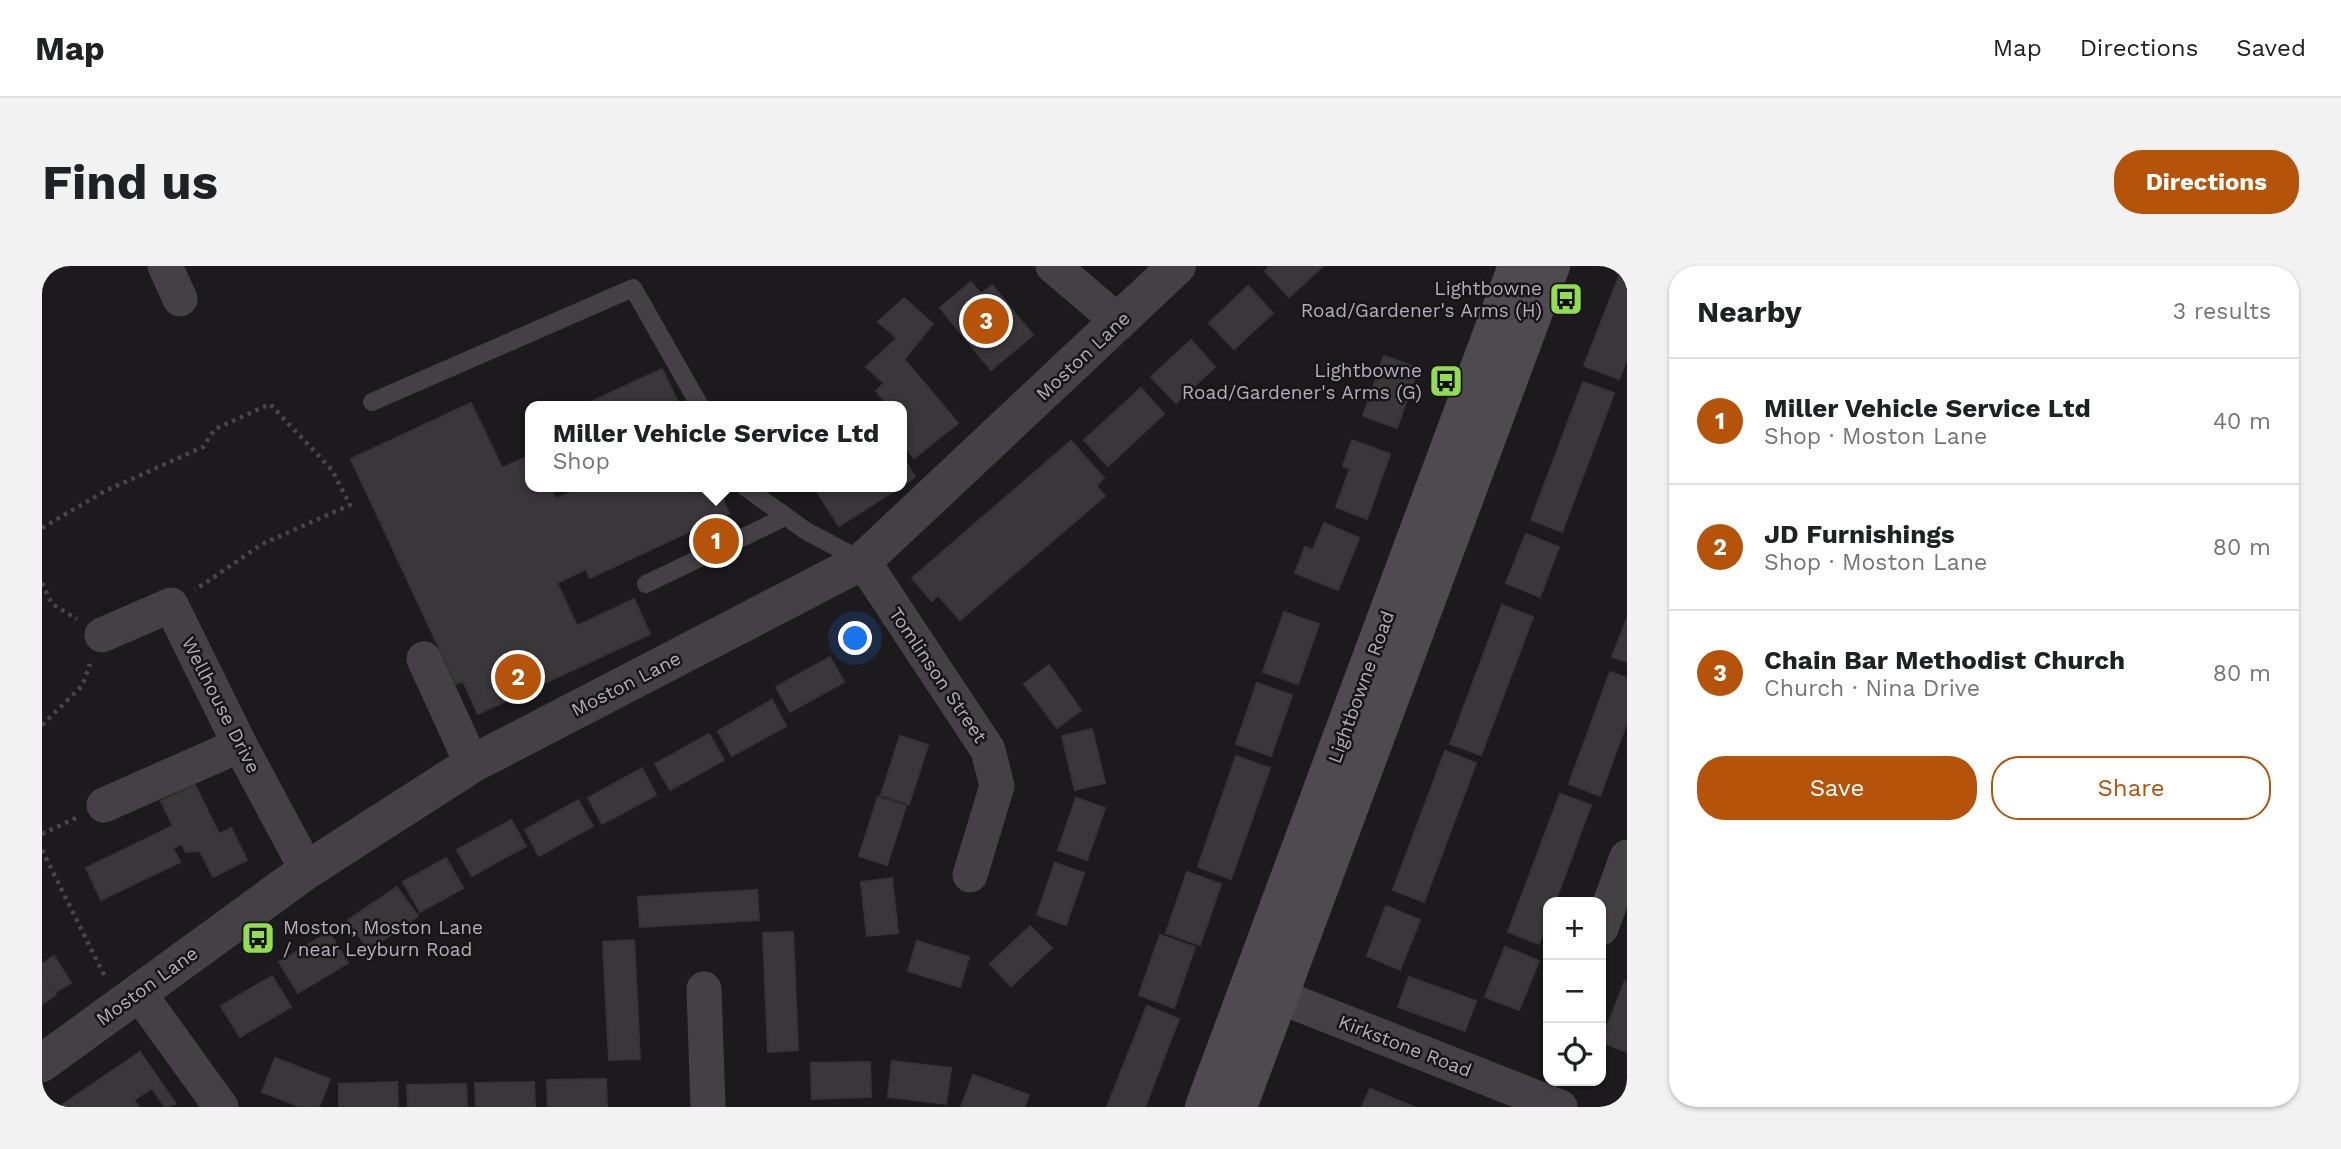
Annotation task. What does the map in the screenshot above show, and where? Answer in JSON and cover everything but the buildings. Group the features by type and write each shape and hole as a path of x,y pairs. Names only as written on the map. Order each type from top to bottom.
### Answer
{"main road":[{"name":"Lightbowne Road","path":"1495,370 1517,266"},
{"name":"Lightbowne Road","path":"1238,1107 1265,991 1460,463 1495,370 1551,266"},
{"name":"Lightbowne Road","path":"1204,1107 1265,991"}],"street":[{"path":"165,266 180,299"},
{"path":"1053,266 1119,322"},
{"name":"Moston Lane","path":"42,1063 307,870 472,764 863,561 1177,266"},
{"name":"Tomlinson Street","path":"863,561 988,750 997,786 970,875"},
{"path":"102,635 172,606"},
{"name":"Wellhouse Drive","path":"172,606 240,745 307,870"},
{"path":"425,659 472,764"},
{"path":"104,805 240,745"},
{"path":"1606,914 1627,857"},
{"path":"704,989 708,1107"},
{"name":"Kirkstone Road","path":"1265,991 1545,1096"},
{"path":"130,998 221,1107"}],"lane":[{"path":"372,401 633,288 696,401"},
{"path":"752,492 785,517 863,561"},
{"path":"646,584 785,517"}],"path":[{"path":"42,528 105,491 203,447 215,429 270,404 332,470 350,505 262,544 172,606"},
{"path":"42,583 52,604 102,635 82,686 42,725"},
{"path":"42,834 104,805"},
{"path":"42,850 90,950 130,998"}],"place":[{"name":"Lightbowne Road/Gardener's Arms (H)","path":"1566,299"},
{"name":"Chain Bar Methodist Church","path":"986,321"},
{"name":"Lightbowne Road/Gardener's Arms (G)","path":"1446,381"},
{"name":"Miller Vehicle Service Ltd","path":"716,541"},
{"name":"JD Furnishings","path":"518,677"},
{"name":"Moston, Moston Lane / near Leyburn Road","path":"258,938"}]}
